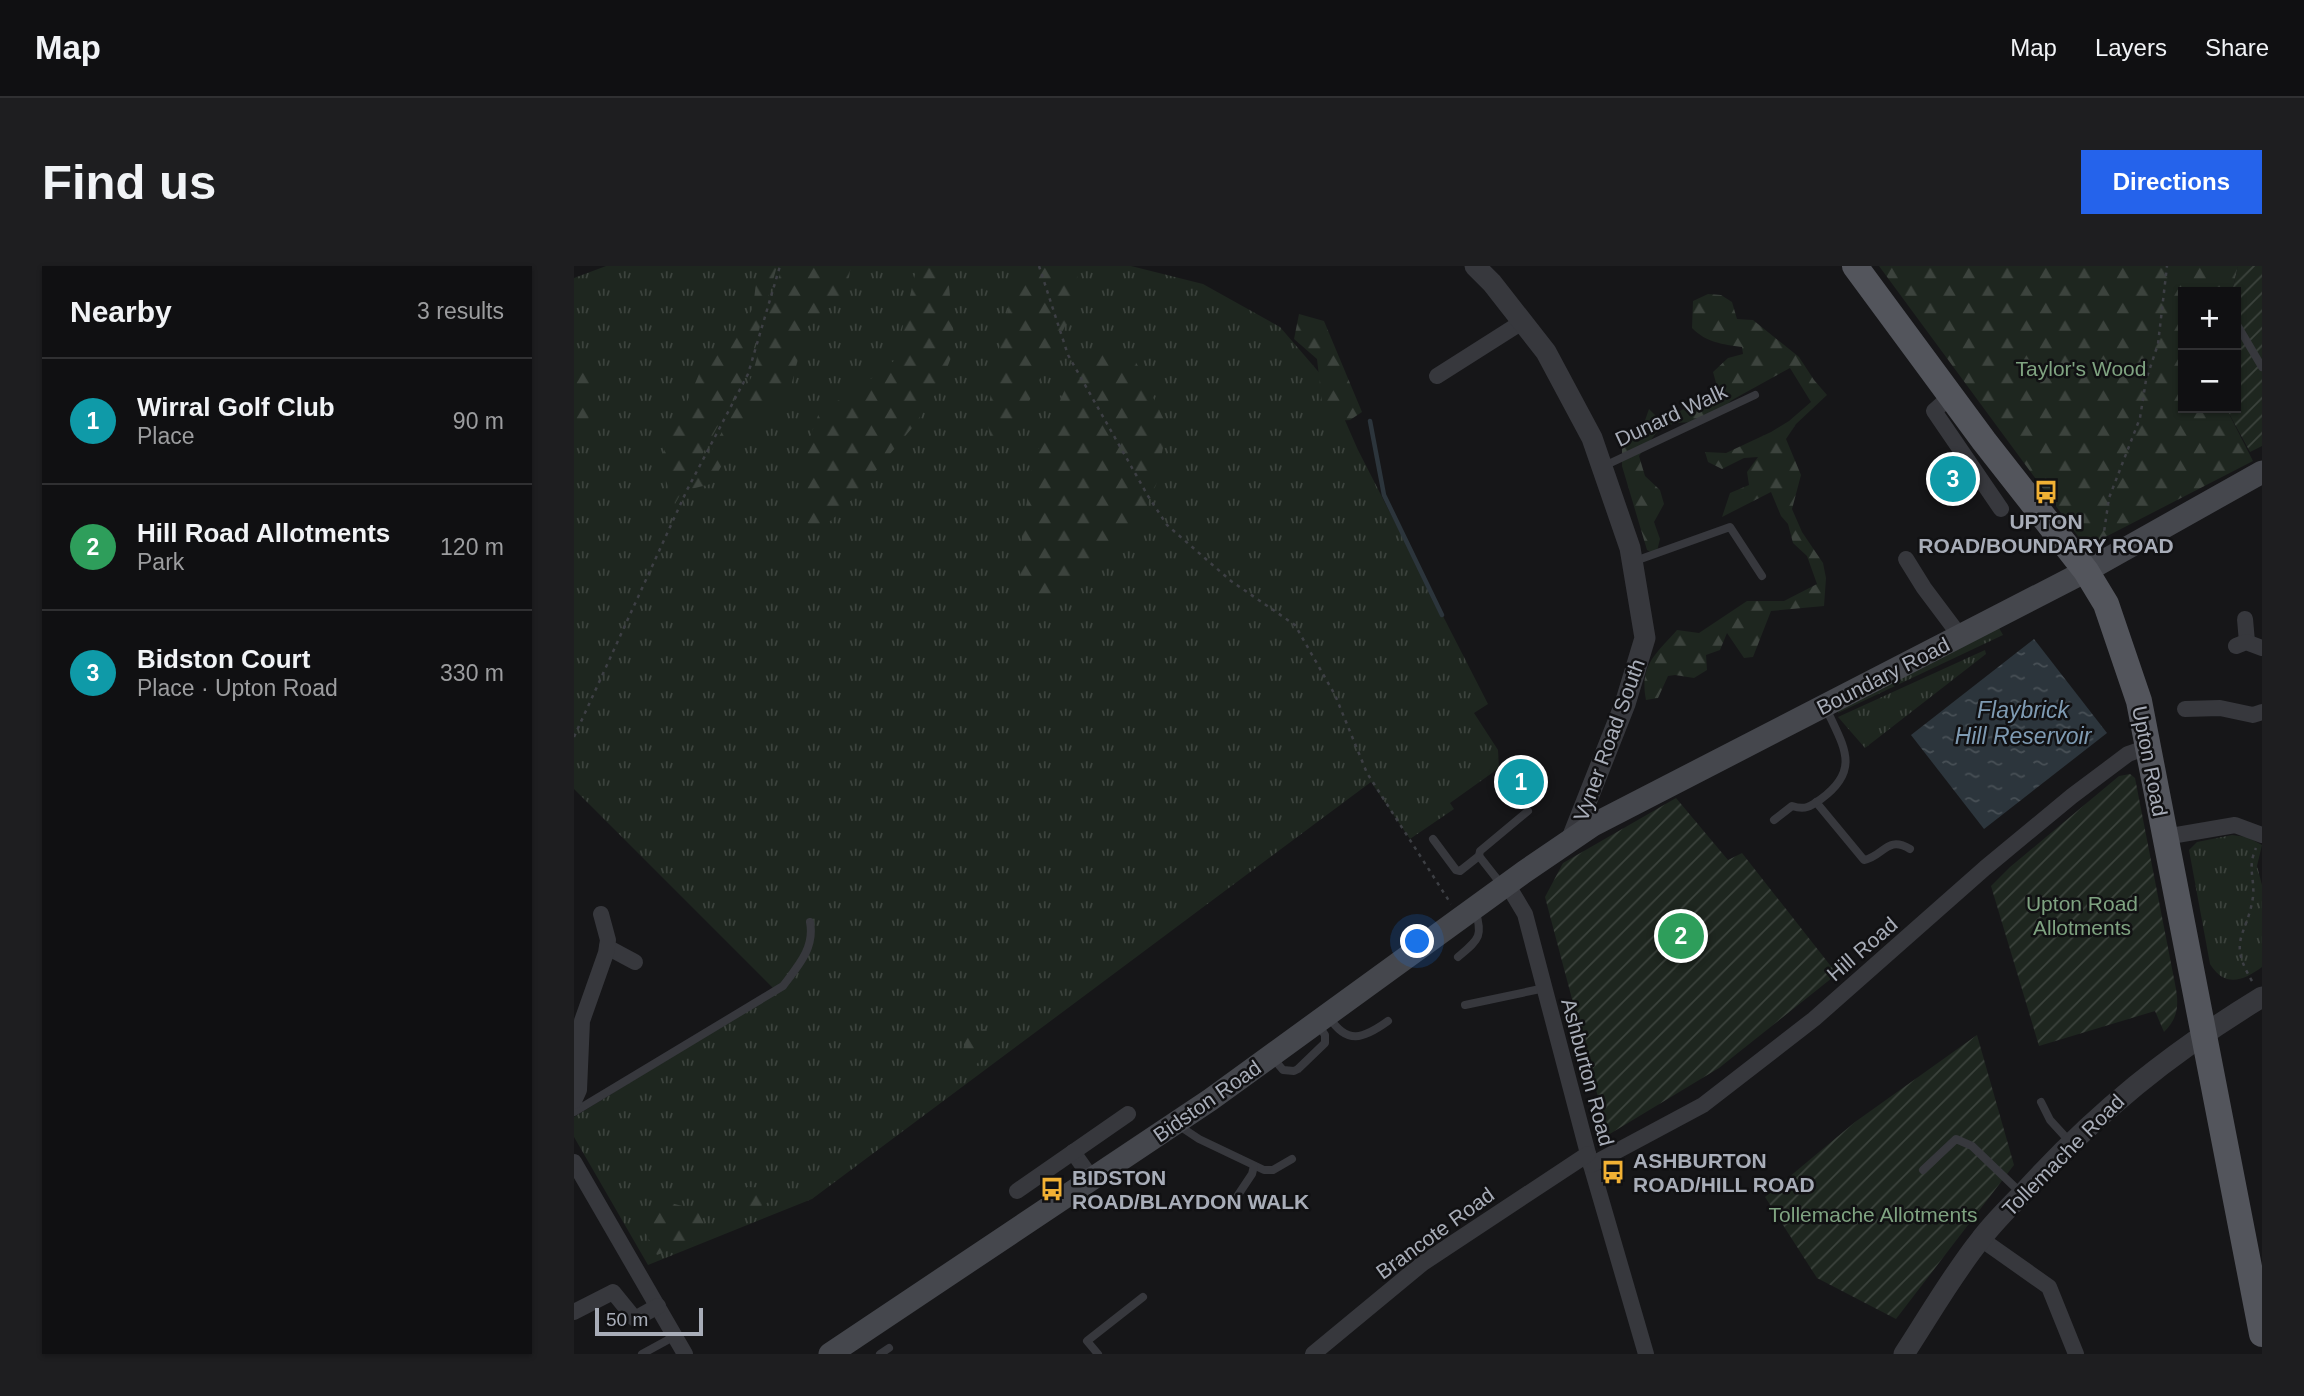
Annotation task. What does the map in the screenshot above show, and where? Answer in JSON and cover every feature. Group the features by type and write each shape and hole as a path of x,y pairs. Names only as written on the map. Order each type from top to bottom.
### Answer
{"main road":[{"name":"Upton Road","path":"1855,266 1951,396 2093,567 2139,701 2262,1335"},
{"name":"Boundary Road","path":"1505,885 1593,825 2093,567 2262,472"},
{"name":"Bidston Road","path":"830,1354 1175,1123 1505,885"}],"street":[{"name":"Vyner Road South","path":"1475,266 1492,283 1517,325 1546,352 1592,438 1630,548 1645,638 1625,704 1573,838"},
{"path":"1437,376 1517,325"},
{"path":"1951,396 1934,411 2001,509"},
{"path":"1906,559 1960,636"},
{"path":"2245,619 2248,645"},
{"path":"2185,709 2220,708 2253,715 2262,712"},
{"name":"Hill Road","path":"1589,1159 1703,1105 1814,1019 1985,868 2072,796 2128,754 2148,747"},
{"path":"2165,837 2235,825 2262,835"},
{"name":"Ashburton Road","path":"1505,885 1525,914 1589,1159 1646,1354"},
{"path":"574,1101 579,1090 582,1021 607,947 608,940 601,914"},
{"path":"607,947 635,962"},
{"name":"Tollemache Road","path":"1904,1354 1981,1239 2071,1143 2146,1075 2204,1032 2262,997"},
{"path":"1017,1191 1128,1114"},
{"path":"1073,1152 1092,1179"},
{"name":"Brancote Road","path":"1313,1354 1423,1263 1589,1159"},
{"path":"574,1162 685,1354"},
{"path":"1981,1239 2049,1287 2076,1354"},
{"path":"574,1312 613,1292 635,1318 658,1306"}],"lane":[{"path":"2241,331 2262,367"},
{"name":"Dunard Walk","path":"1602,467 1755,395"},
{"path":"1632,562 1730,527 1762,576"},
{"path":"1774,820 1792,806 1805,809 1841,781 1846,758 1825,706"},
{"path":"1816,802 1864,860 1872,858 1890,844 1899,844 1910,849"},
{"path":"1433,839 1456,870 1460,871 1528,811"},
{"path":"1479,856 1505,885"},
{"path":"1458,957 1481,932 1468,912"},
{"path":"574,1112 783,986 804,957 812,933 810,922"},
{"path":"1465,1005 1545,988"},
{"path":"1322,1019 1352,1037 1360,1036 1388,1021"},
{"path":"2041,1102 2050,1120 2071,1143"},
{"path":"1175,1123 1199,1139 1264,1170 1273,1170 1292,1159"},
{"path":"1923,1170 1956,1139 1972,1146 2022,1194"},
{"path":"1238,1195 1252,1174 1254,1166"},
{"path":"1097,1354 1087,1341 1143,1297"},
{"path":"642,1354 675,1336"},
{"path":"880,1354 889,1348"}],"path":[{"path":"574,737 687,490 748,374 780,266"},
{"path":"1039,266 1068,355 1167,525 1231,580 1295,625 1335,695 1367,773 1468,912"},
{"path":"2093,567 2109,498 2140,418 2146,380 2158,345 2167,266"},
{"path":"2262,835 2252,858 2250,870 2253,896 2238,951 2242,965 2262,997"}],"green space":[{"path":"606,266 1131,266 1203,284 1280,327 1329,384 1358,450 1488,704 1474,713 1498,750 1499,768 1450,803 1454,809 1410,839 1371,782 812,1199 648,1265 574,1137 574,1117 777,992 574,789 574,278"},
{"path":"758,266 777,266 747,373 675,504 666,481 663,454 671,428 687,402 703,365 735,338 753,308"},
{"path":"782,266 851,266 839,301 813,318 805,332 791,386 766,415 740,434 711,484 691,489 752,376"},
{"path":"917,266 947,266 955,347 939,389 912,428 841,512 818,531 805,521 805,451 819,413 895,360"},
{"path":"1022,266 1080,266 1067,322 1023,414 1005,437 997,440 991,439 989,426 992,386 1014,282"},
{"name":"Taylor's Wood","path":"1879,266 2238,266 2233,287 2178,287 2178,413 2229,413 2253,461 2086,547"},
{"path":"2238,266 2262,266 2262,446 2250,452 2229,413 2241,413 2241,287 2233,287"},
{"path":"1708,294 1721,295 1732,302 1737,319 1753,320 1799,357 1827,395 1796,424 1786,439 1801,475 1792,509 1802,532 1823,563 1826,578 1824,606 1771,611 1753,657 1744,658 1727,633 1720,650 1706,655 1707,670 1694,678 1668,676 1658,698 1646,700 1644,688 1647,669 1656,653 1677,630 1699,633 1747,601 1784,601 1817,584 1807,556 1793,543 1788,524 1781,516 1771,492 1722,517 1730,493 1749,485 1747,472 1758,457 1744,458 1722,469 1708,462 1705,452 1726,453 1771,432 1811,402 1790,368 1732,400 1718,412 1694,422 1674,423 1656,433 1639,456 1645,476 1660,490 1664,504 1654,522 1660,539 1656,555 1647,550 1622,466 1622,443 1642,429 1649,409 1658,418 1669,417 1718,390 1713,372 1728,358 1743,354 1742,347 1709,340 1692,328 1693,301"},
{"path":"1299,314 1324,321 1362,412 1350,420 1335,421 1322,403 1317,359 1294,339"},
{"path":"1109,351 1132,354 1167,426 1156,485 1137,525 1042,601 1029,598 1020,587 1022,534 1033,462 1066,387 1093,357"},
{"path":"585,367 600,373 600,382 587,423 574,425 574,375"},
{"path":"1999,628 2003,635 1838,713 1839,705"},
{"path":"1985,650 1986,654 1865,748 1838,717"},
{"name":"Upton Road Allotments","path":"2130,774 2135,778 2176,989 2176,1013 2164,1032 2155,1011 2039,1046 1991,886 2119,776"},
{"path":"1676,798 1728,860 1742,853 1837,974 1719,1068 1608,1135 1545,897 1563,863"},
{"path":"2232,835 2247,837 2262,845 2257,866 2262,885 2262,967 2248,976 2234,980 2222,977 2210,964 2189,850 2197,842"},
{"path":"984,1029 1003,1041 973,1067 964,1052 964,1039"},
{"name":"Tollemache Allotments","path":"1977,1035 2014,1165 1896,1319 1817,1278 1765,1197 1855,1122"},
{"path":"747,1187 768,1188 771,1201 749,1212 740,1193"},
{"path":"671,1203 697,1210 709,1234 657,1255 639,1220"}],"water":[{"name":"Flaybrick Hill Reservoir","path":"2034,639 2107,733 1984,829 1911,735"}],"waterway":[{"path":"1370,421 1384,495 1442,615"}],"place":[{"name":"Bidston Court","path":"1953,479"},
{"name":"UPTON ROAD/BOUNDARY ROAD","path":"2046,492"},
{"name":"Wirral Golf Club","path":"1521,782"},
{"name":"Hill Road Allotments","path":"1681,936"},
{"name":"ASHBURTON ROAD/HILL ROAD","path":"1613,1172"},
{"name":"BIDSTON ROAD/BLAYDON WALK","path":"1052,1189"}]}
